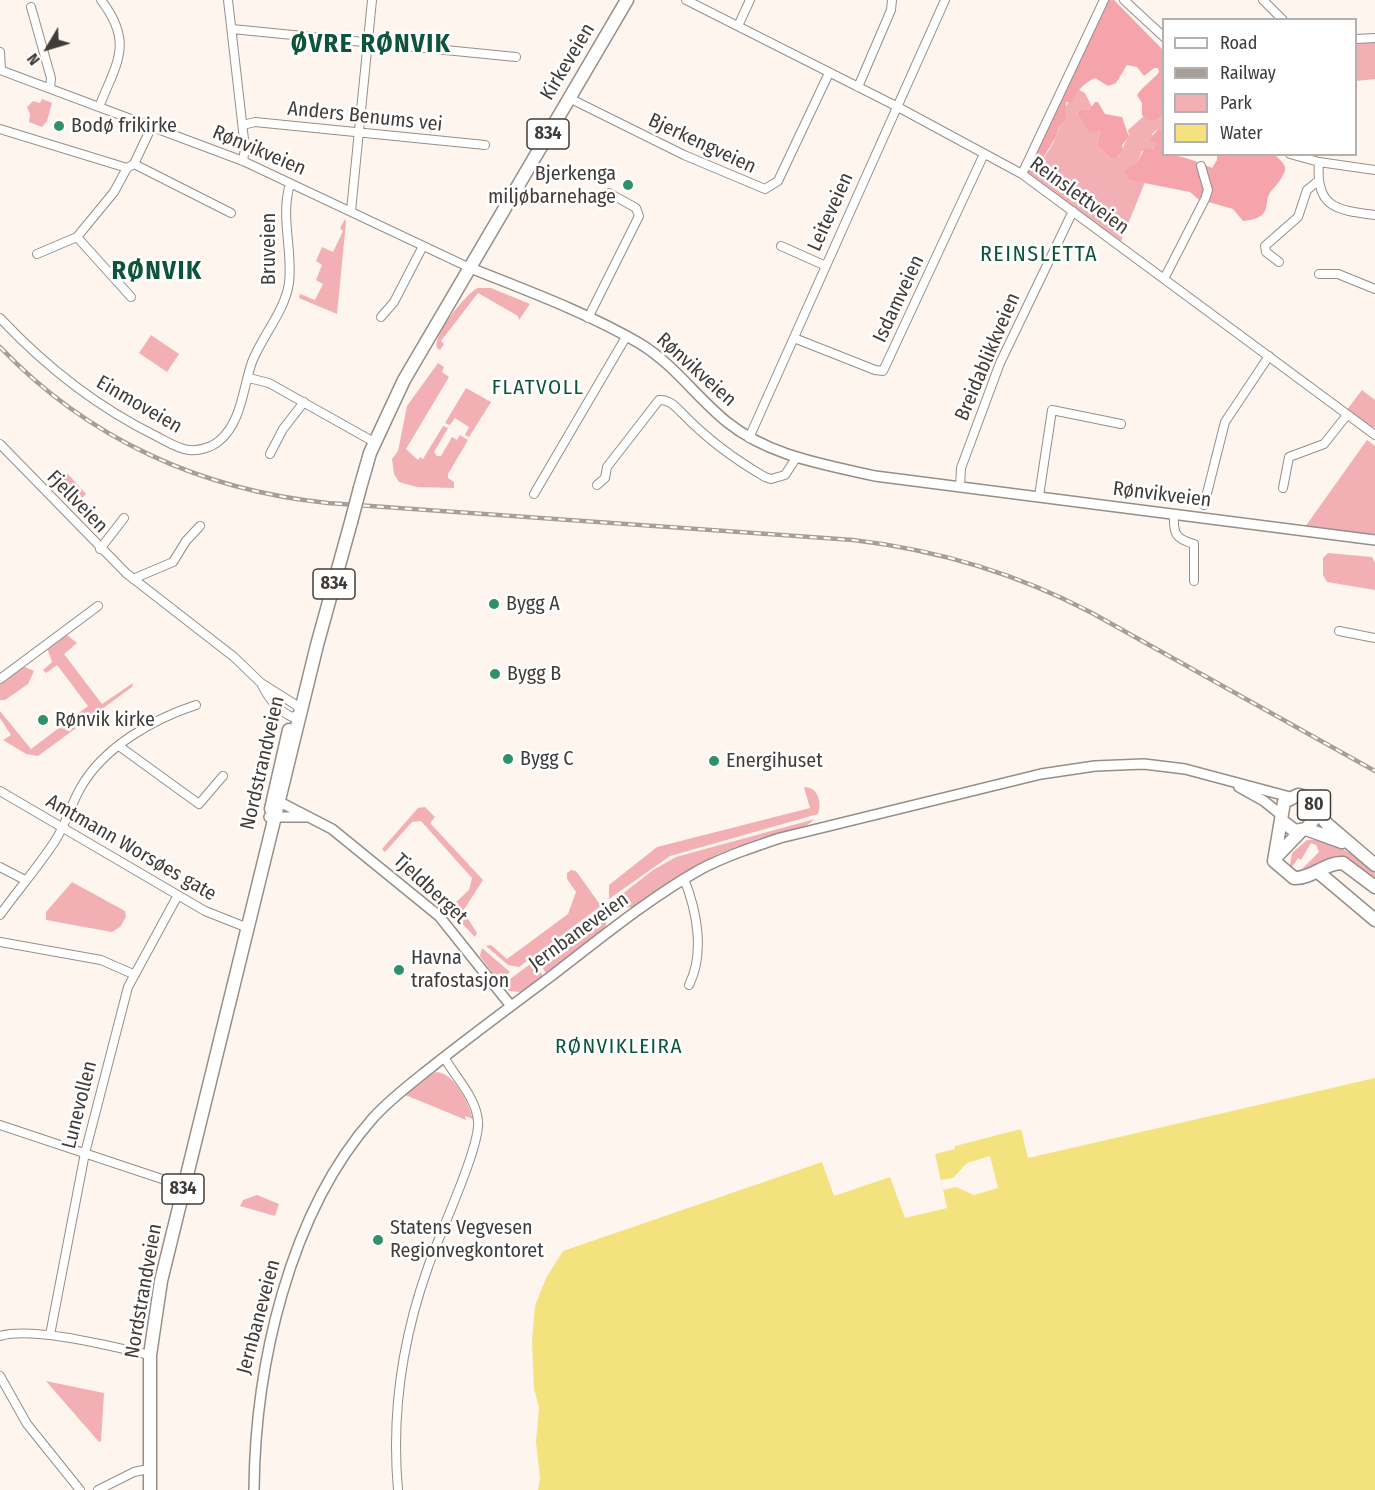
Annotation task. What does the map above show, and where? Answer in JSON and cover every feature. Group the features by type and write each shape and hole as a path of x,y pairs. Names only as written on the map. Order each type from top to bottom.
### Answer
{"main road":[{"name":"Kirkeveien","path":"468,267 627,0"},
{"name":"834","path":"374,442 404,380 468,267"},
{"name":"Nordstrandveien","path":"150,1490 148,1469 150,1355 161,1281 257,893 296,712 374,442"},
{"name":"Jernbaneveien","path":"1290,797 1307,797 1327,824 1375,865"},
{"name":"80","path":"1274,861 1284,802 1290,797"},
{"name":"80","path":"1274,861 1313,822 1315,808"},
{"name":"Jernbaneveien","path":"1281,818 1290,829 1331,836 1364,855"},
{"path":"1274,861 1294,878 1305,878 1334,864 1348,865 1375,887"},
{"path":"1318,872 1375,920"}],"street":[{"path":"99,107 121,48 118,25 101,0"},
{"path":"228,0 243,125 245,147 243,161"},
{"path":"351,211 372,0"},
{"name":"Reinslettveien","path":"686,0 896,106 1022,174 1375,434"},
{"path":"738,26 750,0"},
{"path":"858,87 891,10 892,0"},
{"name":"Leiteveien","path":"749,438 945,0"},
{"path":"1022,174 1104,0"},
{"path":"1124,0 1162,35"},
{"path":"1263,0 1281,18"},
{"path":"31,7 51,78 50,88"},
{"path":"232,29 516,57"},
{"path":"1357,39 1375,38"},
{"path":"0,53 0,70"},
{"name":"Rønvikveien","path":"0,70 243,161 468,267 588,318 626,337 665,362 725,420 749,438 796,458 875,476 1375,540"},
{"name":"Bjerkengveien","path":"569,98 693,159 765,189 778,181 829,73"},
{"name":"Anders Benums vei","path":"243,125 255,122 485,145"},
{"path":"37,254 77,237 114,192 151,128"},
{"path":"0,129 130,166 231,213"},
{"name":"Isdamveien","path":"794,338 875,370 883,371 984,154"},
{"path":"1297,156 1319,162 1375,170"},
{"path":"1319,162 1318,181 1323,196 1331,205 1339,209 1375,215"},
{"path":"1164,279 1208,190 1201,166"},
{"path":"1279,262 1266,252 1265,246 1298,217 1307,190 1318,181"},
{"name":"Bruveien","path":"249,378 252,364 283,302 289,283 285,213 290,184"},
{"path":"588,318 639,216 636,208 609,193"},
{"name":"Breidablikkveien","path":"960,487 961,468 1000,363 1073,211"},
{"path":"77,237 131,297"},
{"path":"381,317 394,302 423,246"},
{"path":"781,246 826,266"},
{"path":"1319,274 1338,274 1375,288"},
{"name":"Einmoveien","path":"0,318 45,361 93,400 139,428 178,447 190,450 205,448 223,438 234,420 249,378"},
{"path":"534,494 626,337"},
{"path":"1204,505 1225,422 1269,356"},
{"path":"249,378 269,383 374,442"},
{"path":"597,485 605,478 607,467 659,400 665,399 720,448 765,477 771,479 785,475 796,458"},
{"path":"270,454 283,429 304,402"},
{"path":"1039,496 1052,410 1121,424"},
{"path":"1282,488 1289,457 1324,444 1347,415"},
{"name":"Fjellveien","path":"0,444 100,549 134,579 234,657 296,712"},
{"path":"1174,515 1173,530 1177,537 1194,544 1194,581"},
{"path":"100,549 124,518"},
{"path":"134,579 173,562 186,541 200,526"},
{"path":"0,679 98,606"},
{"path":"1339,631 1375,638"},
{"name":"Fjellveien","path":"261,683 275,705 296,712"},
{"path":"0,915 63,828 83,784 97,766 119,746 158,721 196,705"},
{"path":"119,746 199,804 223,776"},
{"name":"Jernbaneveien","path":"254,1490 254,1451 262,1373 287,1282 312,1218 335,1170 373,1118 394,1096 511,1006 684,879 742,850 780,838 1041,774 1095,766 1144,764 1185,769 1290,797"},
{"name":"Jernbaneveien","path":"1223,780 1264,801 1281,818"},
{"name":"Amtmann Worsøes gate","path":"0,791 178,895 231,923 248,928"},
{"name":"Tjeldberget","path":"276,800 344,837 439,916 511,1006"},
{"path":"273,818 308,817"},
{"path":"0,867 25,880"},
{"path":"684,879 695,910 697,942 694,974 689,985"},
{"name":"Lunevollen","path":"50,1335 85,1153 133,974 178,895"},
{"path":"0,942 101,960 133,974"},
{"path":"398,1490 394,1447 398,1386 408,1331 429,1264 470,1156 479,1122 470,1096 444,1057"},
{"path":"0,1125 183,1186"},
{"path":"0,1336 20,1332 50,1335 150,1355"},
{"path":"0,1376 27,1424 80,1490"},
{"path":"98,1490 134,1472 148,1469"}],"green space":[{"path":"1375,41 1375,79 1357,81 1357,42"},
{"path":"1079,90 1085,93 1092,107 1089,110 1082,108 1077,113 1087,126 1100,131 1097,146 1110,158 1117,158 1129,137 1128,130 1144,116 1156,121 1162,116 1162,130 1158,129 1152,134 1156,143 1153,150 1142,151 1138,161 1129,168 1129,180 1145,182 1121,241 1028,175 1050,148 1067,105"},
{"path":"42,99 52,103 47,121 42,127 29,122 30,114 27,107 33,101 40,103"},
{"path":"345,219 337,314 299,298 300,294 315,300 323,284 316,280 322,265 316,261 322,247 333,252 343,231 340,228"},
{"path":"478,288 491,288 530,304 519,320 518,316 478,293 441,341 444,344 440,350 437,348 437,342 451,315"},
{"path":"151,335 179,354 167,372 139,353"},
{"path":"438,363 444,367 442,372 449,377 406,449 418,460 420,457 423,459 443,426 448,428 434,452 437,456 441,456 452,437 457,440 460,435 468,440 448,474 448,478 454,482 454,488 417,487 399,482 394,474 392,459 398,451 407,406"},
{"path":"466,388 491,402 469,437 465,435 469,427 455,418 450,425 445,423"},
{"path":"1362,390 1375,400 1375,427 1371,428 1346,411"},
{"path":"1367,440 1375,446 1375,536 1305,527"},
{"path":"67,473 86,494 75,505 57,482"},
{"path":"1328,553 1372,557 1375,563 1375,590 1327,582 1323,575 1323,558"},
{"path":"67,635 77,643 64,654 102,704 133,683 132,687 38,756 26,754 3,740 11,735 0,718 0,711 31,749 88,706 57,665 46,673 43,670 52,662 47,648"},
{"path":"23,666 34,671 28,684 5,700 0,700 0,683"},
{"path":"804,787 816,792 819,805 818,814 670,856 609,899 609,885 657,847 810,808"},
{"path":"425,807 435,817 430,823 483,880 463,911 477,933 475,937 450,911 435,903 439,898 452,906 469,890 472,878 421,821 412,822 385,852 382,849 418,808"},
{"path":"815,819 806,826 757,839 718,854 677,877 634,907 620,908 612,902 653,870 676,857"},
{"path":"1307,840 1326,842 1344,850 1375,873 1375,881 1343,858 1299,872 1319,852 1316,845 1311,843 1301,860 1298,858 1292,867 1290,865 1292,853"},
{"path":"571,870 576,871 601,906 519,967 508,965 486,946 491,945 507,959 568,914 576,892 567,879 567,873"},
{"path":"72,882 125,911 126,917 120,927 112,932 46,920 46,912"},
{"path":"604,909 608,919 604,930 548,973 545,972 537,958"},
{"path":"482,948 510,972 499,982 480,956"},
{"path":"533,962 543,976 520,992 509,991 502,985"},
{"path":"436,1072 449,1077 455,1083 473,1119 465,1116 466,1120 403,1094"},
{"path":"257,1195 279,1204 275,1216 240,1206 243,1200"},
{"path":"46,1381 104,1393 101,1441 99,1442"}],"shaded area":[{"path":"1107,0 1114,0 1162,49 1162,116 1156,121 1147,120 1142,115 1142,103 1137,95 1159,72 1158,68 1154,68 1144,76 1137,67 1127,65 1116,83 1108,86 1095,78 1078,91 1071,102 1066,102 1066,118 1059,127 1056,137 1035,171 1028,175 1026,173"},
{"path":"1095,102 1098,102 1105,114 1122,117 1129,137 1122,145 1123,150 1117,158 1110,158 1097,146 1100,131 1090,132 1077,113 1082,108 1089,110"},
{"path":"1158,129 1162,130 1162,156 1176,156 1212,168 1217,156 1276,156 1285,170 1269,195 1264,213 1260,217 1243,221 1233,209 1198,199 1190,192 1129,180 1124,171 1138,161 1145,148 1153,150 1156,143 1149,140"}],"water":[{"path":"1375,1078 1375,1490 538,1490 540,1478 536,1442 539,1408 534,1388 532,1341 535,1306 546,1278 563,1251 822,1162 834,1196 890,1177 905,1218 947,1208 935,1154 955,1149 955,1146 1021,1129 1028,1158"}],"pier":[{"path":"990,1156 998,1188 974,1195 956,1187 943,1190 941,1180 953,1178 967,1163"}],"railway":[{"path":"0,347 34,380 109,433 149,455 236,486 328,503 853,540 916,550 976,565 1035,586 1092,613 1375,771"}],"place":[{"name":"Bodø frikirke","path":"59,126"},
{"name":"Bjerkenga miljøbarnehage","path":"628,185"},
{"name":"Bygg A","path":"494,604"},
{"name":"Bygg B","path":"495,674"},
{"name":"Rønvik kirke","path":"43,720"},
{"name":"Bygg C","path":"508,759"},
{"name":"Energihuset","path":"714,761"},
{"name":"Havna trafostasjon","path":"399,970"},
{"name":"Statens Vegvesen Regionvegkontoret","path":"378,1240"}],"district":[{"name":"ØVRE RØNVIK","path":"371,45"},
{"name":"REINSLETTA","path":"1039,255"},
{"name":"RØNVIK","path":"157,272"},
{"name":"FLATVOLL","path":"538,388"},
{"name":"RØNVIKLEIRA","path":"619,1047"}]}
